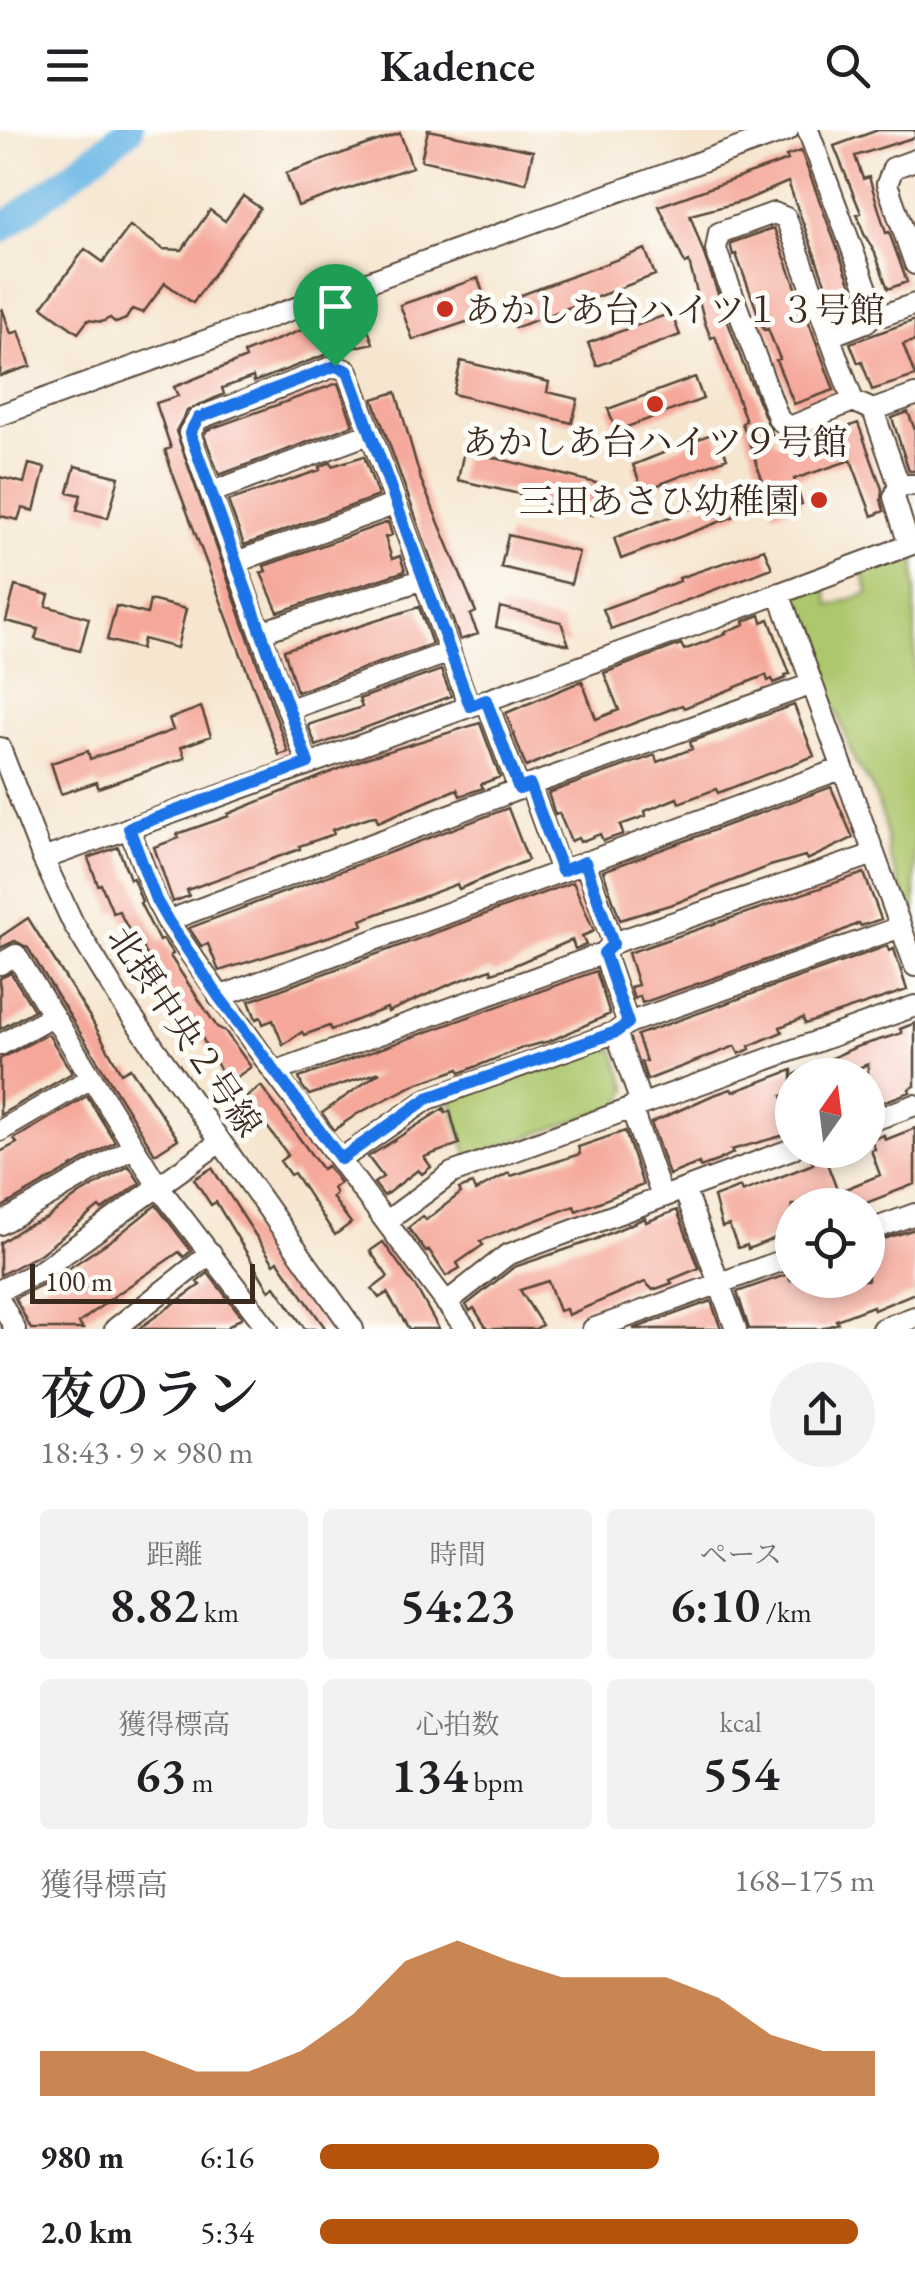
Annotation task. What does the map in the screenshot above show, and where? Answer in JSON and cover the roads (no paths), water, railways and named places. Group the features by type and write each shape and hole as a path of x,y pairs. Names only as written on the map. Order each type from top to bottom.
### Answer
{"street":[{"path":"0,416 788,130"},
{"path":"808,130 876,313 884,316 915,304"},
{"path":"913,252 886,184 893,168 915,160"},
{"path":"43,859 912,544 894,497 907,485 873,410 853,401 786,218 774,213 720,233 716,250 779,420 790,428 853,401"},
{"path":"830,336 866,322 876,313"},
{"path":"308,763 190,433 198,418 335,366 348,371 450,652 525,787 562,871"},
{"path":"873,410 915,395"},
{"path":"212,492 371,433"},
{"path":"236,562 396,504"},
{"path":"261,632 424,578"},
{"path":"779,593 915,966"},
{"path":"290,710 450,652"},
{"path":"168,921 812,684"},
{"name":"北摂中央２号線","path":"0,748 43,859 73,923 119,998 353,1329"},
{"path":"219,997 842,768"},
{"path":"129,828 156,900 219,997 466,1329"},
{"path":"274,1072 874,854"},
{"path":"585,862 608,948 636,1105 662,1197"},
{"path":"341,1159 428,1098 901,928"},
{"path":"0,964 16,955 158,1186 268,1329"},
{"path":"387,1221 452,1173 915,1006"},
{"path":"0,1045 53,1016"},
{"path":"0,1132 92,1078"},
{"path":"885,1116 915,1105"},
{"path":"0,1290 42,1270 220,1142"},
{"path":"0,1224 134,1147"},
{"path":"446,1303 508,1255 775,1155"},
{"path":"684,1189 736,1329"},
{"path":"885,1225 915,1214"},
{"path":"115,1329 211,1253"},
{"path":"593,1329 775,1263"},
{"path":"0,1300 15,1329"},
{"path":"882,1329 915,1317"}],"waterway":[{"path":"0,230 129,130"}],"place":[{"name":"あかしあ台ハイツ１３号館","path":"445,309"},
{"name":"あかしあ台ハイツ９号館","path":"655,404"},
{"name":"三田あさひ幼稚園","path":"819,500"}]}
